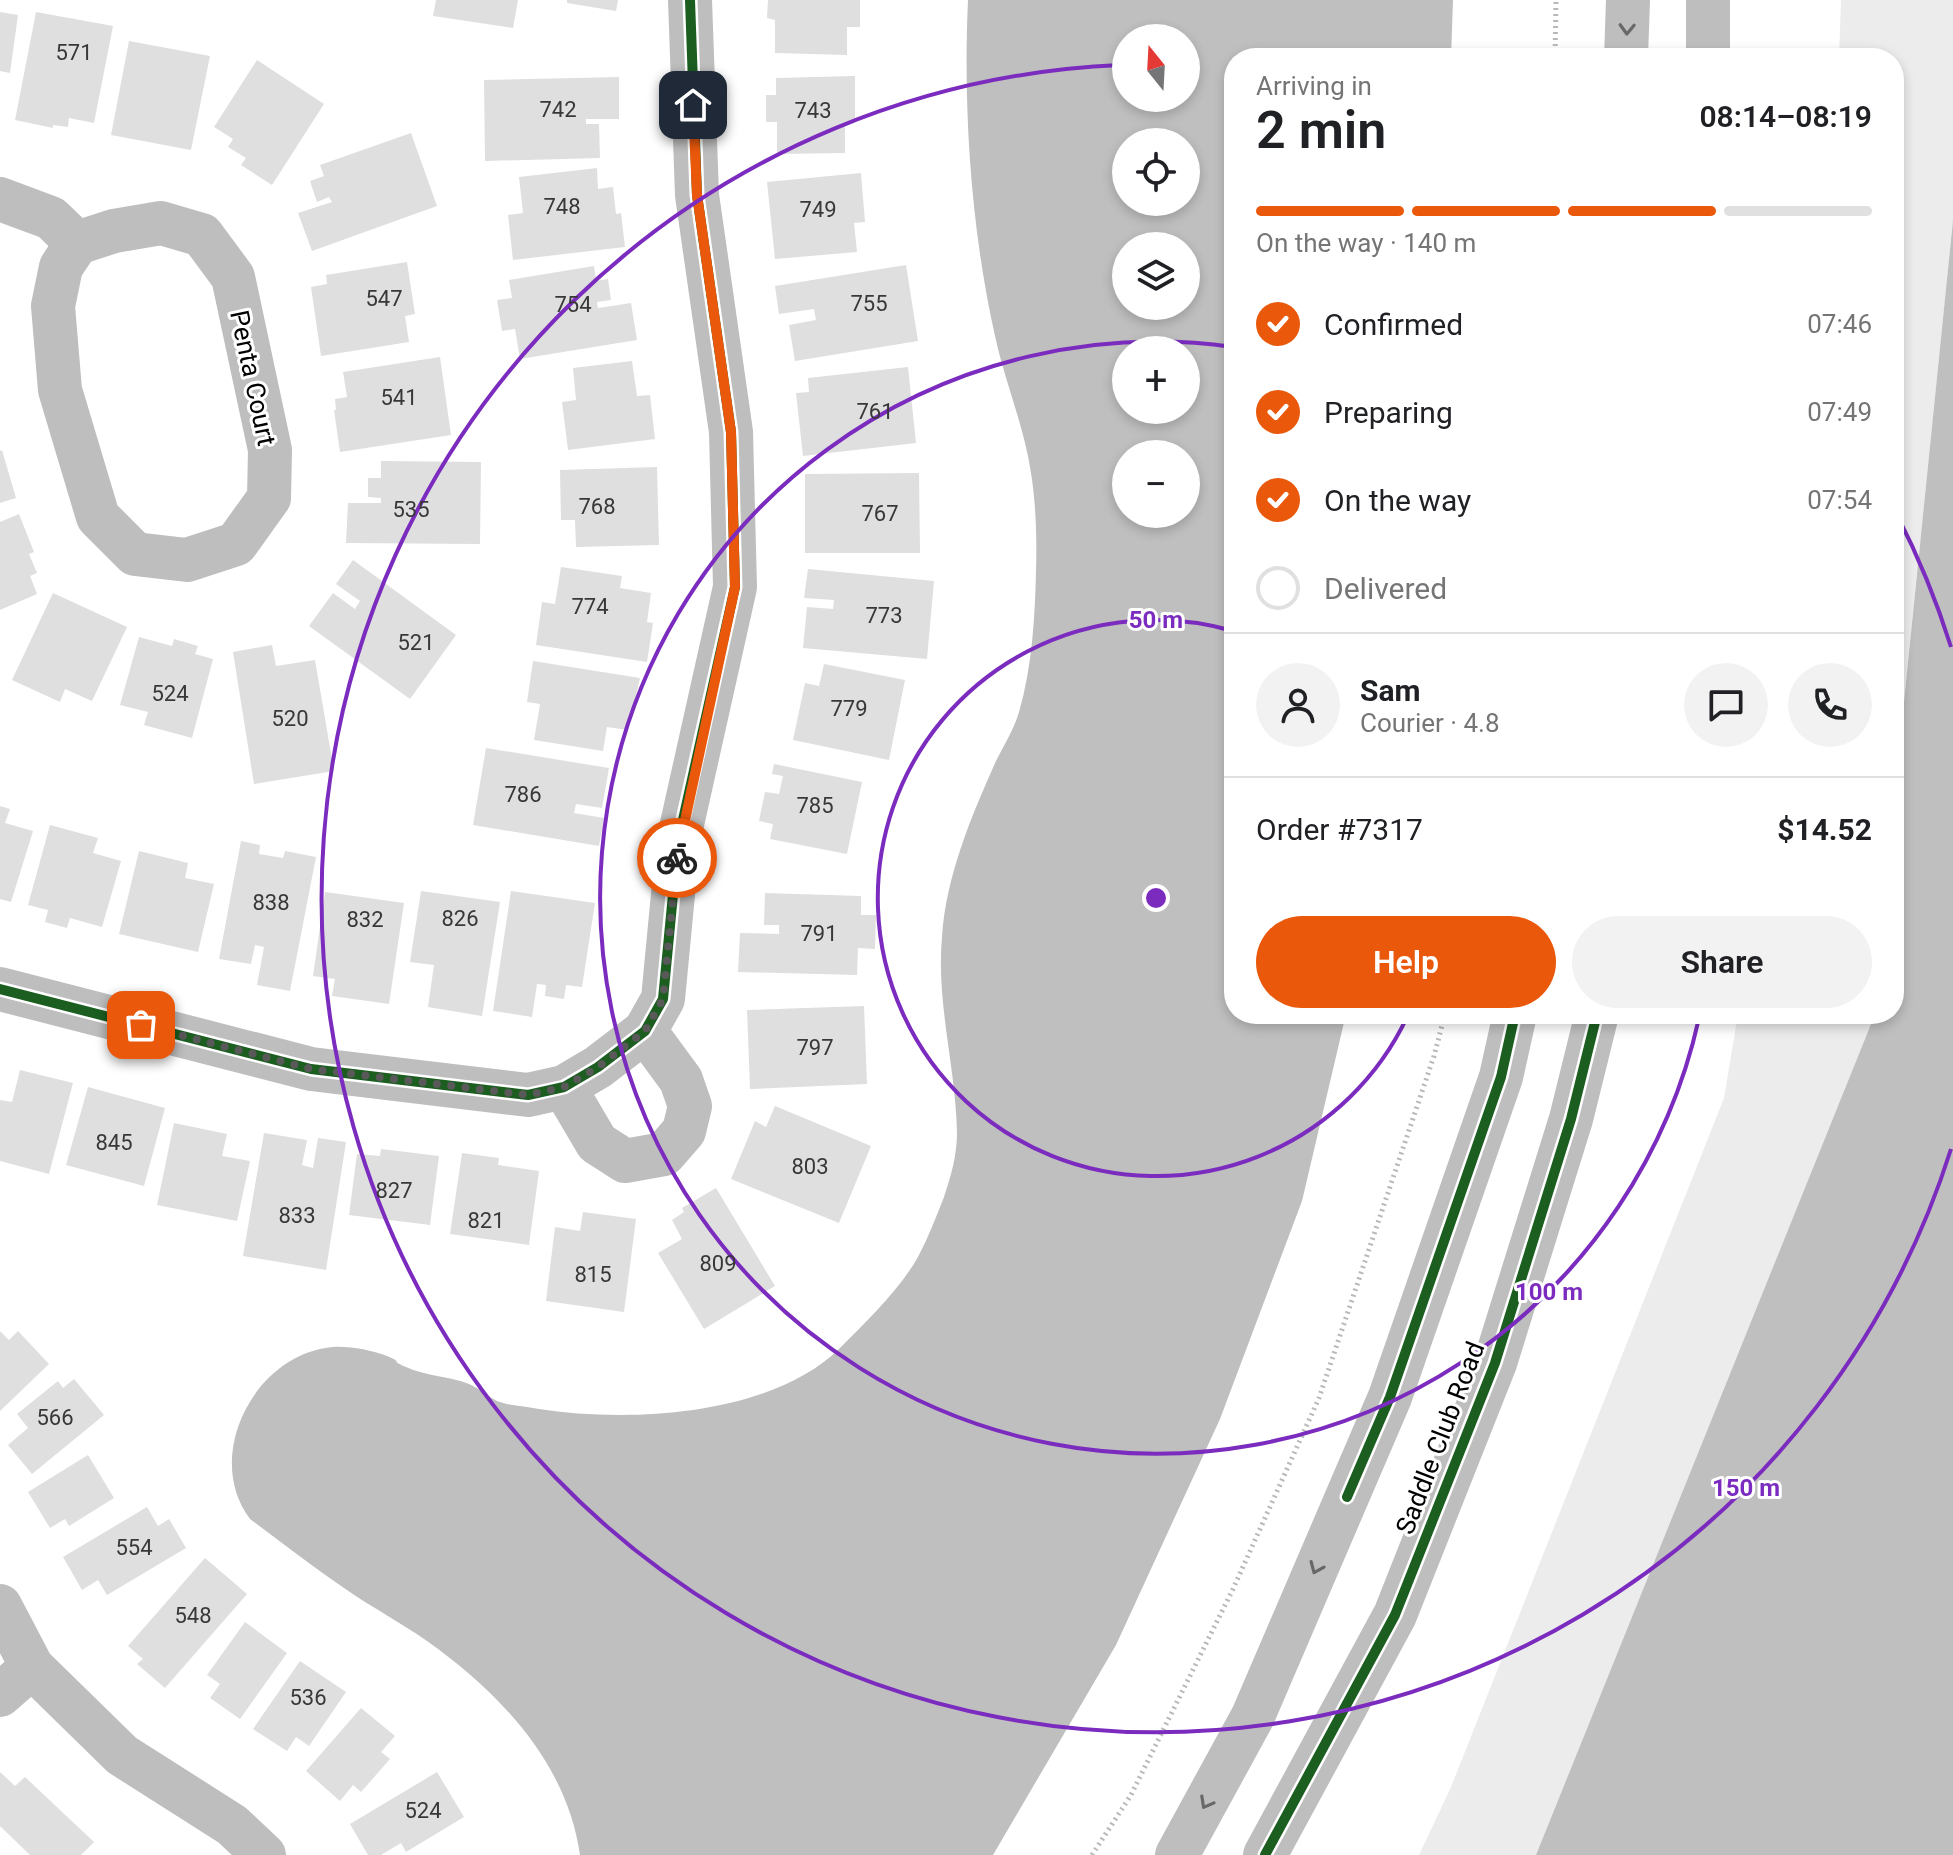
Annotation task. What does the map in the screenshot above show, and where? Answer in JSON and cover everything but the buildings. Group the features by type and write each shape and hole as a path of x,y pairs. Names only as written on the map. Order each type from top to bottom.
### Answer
{"street":[{"path":"0,989 311,1069 528,1095 564,1087 598,1067 645,1031 663,999 678,842 735,587 731,432 697,195 690,0"},
{"path":"1626,48 1628,0"},
{"path":"1708,0 1708,48"},
{"path":"0,199 51,218 77,243"},
{"name":"Penta Court","path":"161,223 202,235 233,277 270,450 269,498 236,544 187,560 135,554 98,517 60,390 53,306 61,267 77,243 114,231 161,223"},
{"path":"1177,1855 1253,1716 1390,1397 1501,1077 1513,1024"},
{"name":"Saddle Club Road","path":"1265,1855 1395,1615 1495,1363 1571,1119 1595,1024"},
{"path":"564,1087 597,1143 625,1161 664,1154 684,1131 690,1106 681,1080 645,1031"},
{"path":"0,1606 32,1667 122,1755 232,1825 264,1855"},
{"path":"0,1695 32,1667"}],"path":[{"path":"1555,48 1556,0"},
{"path":"1092,1855 1138,1781 1233,1589 1319,1398 1442,1024"}],"shaded area":[{"path":"968,0 1453,0 1451,48 1224,48 1224,1024 1344,1024 1302,1201 1220,1419 1116,1645 993,1855 580,1855 573,1822 561,1790 526,1733 504,1707 480,1683 427,1641 344,1588 250,1519 237,1493 232,1466 235,1438 245,1411 260,1387 281,1367 305,1353 333,1347 381,1354 413,1370 469,1384 502,1403 539,1409 615,1415 656,1414 738,1401 777,1388 811,1371 840,1348 892,1293 918,1257 944,1197 957,1141 942,986 944,914 954,869 969,825 1019,712 1030,660 1036,588 1036,522 1031,473 987,295 975,211 968,126"},
{"path":"1841,0 1953,0 1953,220 1904,702 1904,48 1839,48"},
{"path":"1953,220 1953,1855 1536,1855 1871,1024 1904,1024 1904,702"},
{"path":"1736,1024 1871,1024 1536,1855 1419,1855 1451,1787 1724,1098"}],"cycle path":[{"path":"0,989 311,1069 528,1095 564,1087 598,1067 645,1031 663,999 678,842 735,587 731,432 697,195 690,0"},
{"path":"1347,1497 1390,1397 1501,1077 1513,1024"},
{"path":"1265,1855 1395,1615 1495,1363 1571,1119 1595,1024"}],"way so far":[{"path":"141,1025 311,1069 528,1095 564,1087 598,1067 645,1031 663,999 677,858"}],"route":[{"path":"677,858 735,587 731,432 697,195 693,105"}]}
